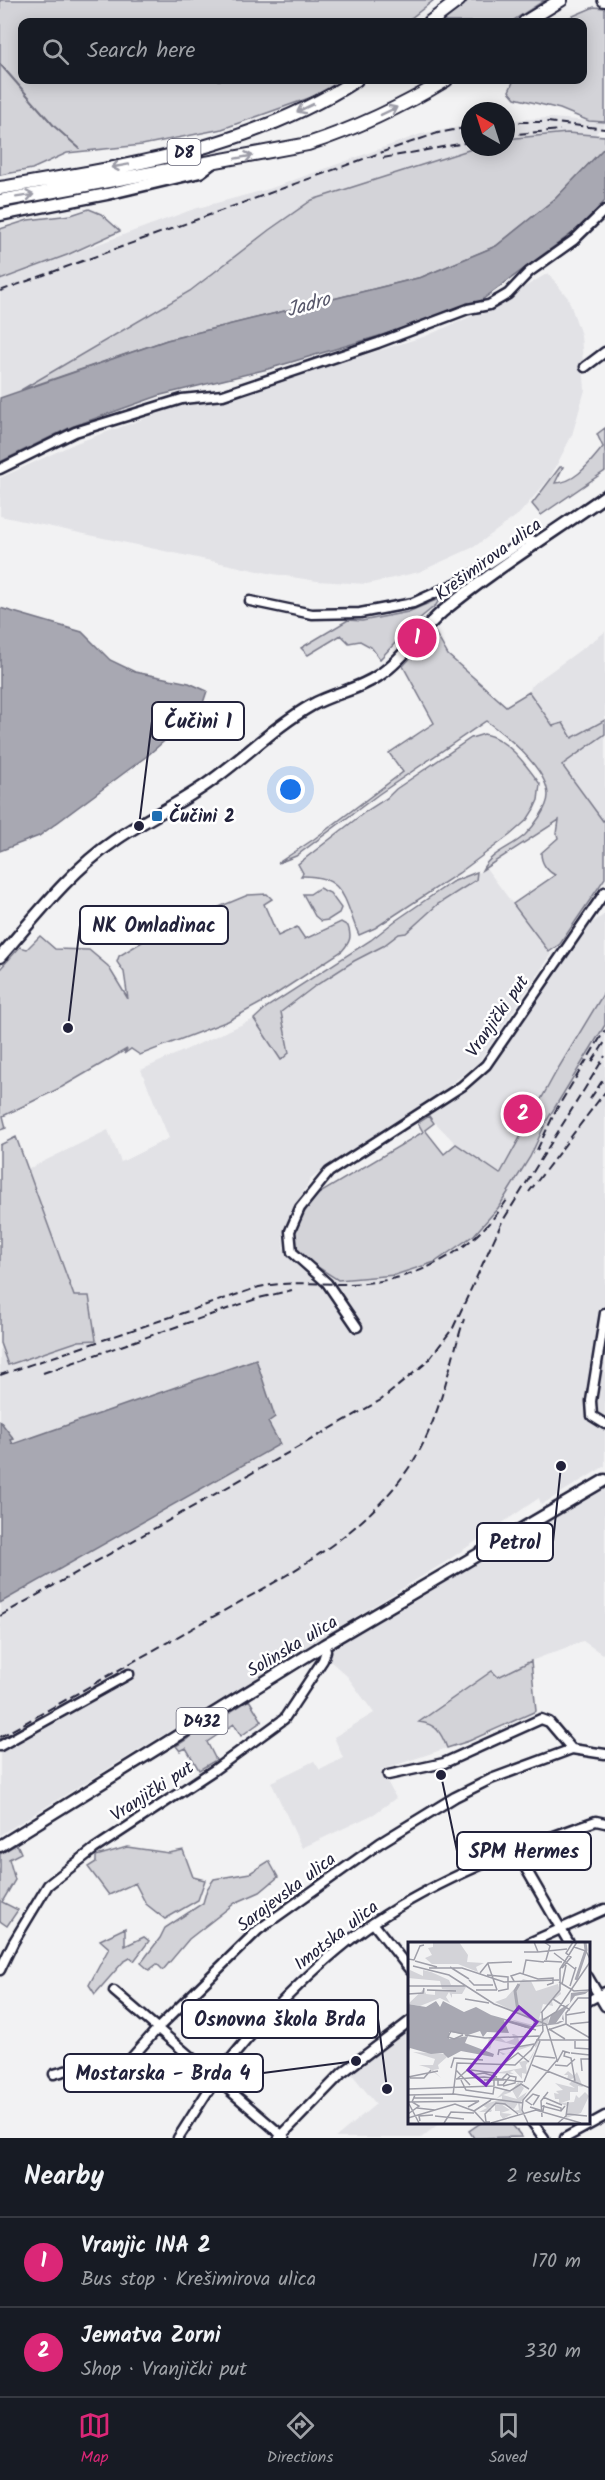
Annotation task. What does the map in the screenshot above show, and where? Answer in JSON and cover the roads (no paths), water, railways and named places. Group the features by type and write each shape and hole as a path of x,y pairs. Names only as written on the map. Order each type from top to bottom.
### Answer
{"highway":[{"path":"435,18 459,0"},
{"path":"531,18 557,2 574,0"},
{"name":"D8","path":"0,188 153,160 220,143 281,119 349,84"},
{"name":"D8","path":"0,201 308,144 350,131 439,84"}],"main road":[{"path":"0,215 93,197 200,172 212,163"},
{"name":"Krešimirova ulica","path":"0,957 85,863 115,840 183,801 224,772 274,730 314,704 362,686 380,675 395,663 441,613 605,496"},
{"name":"Solinska ulica","path":"0,1846 324,1645 605,1480"}],"street":[{"path":"0,470 75,432 182,399 223,395 378,343 468,309 489,305 508,294 529,272 574,240 605,210"},
{"path":"585,367 605,352"},
{"path":"250,601 312,614 360,612 413,603 466,579 525,540 537,543"},
{"name":"Vranjički put","path":"357,1327 327,1283 292,1251 290,1231 300,1208 329,1172 462,1086 486,1065 605,892"},
{"path":"605,1313 591,1401 592,1416 605,1424"},
{"name":"Vranjički put","path":"0,1970 13,1943 48,1885 94,1849 214,1770 284,1719 323,1660 326,1651 324,1645"},
{"path":"0,1746 129,1674"},
{"path":"388,1774 444,1762 541,1719 549,1722 572,1749"},
{"name":"Sarajevska ulica","path":"54,2074 79,2067 93,2066 110,2082 158,2028 258,1930 380,1843 455,1797 491,1779 572,1749 605,1754"},
{"name":"Imotska ulica","path":"178,2138 233,2055 300,1985 373,1923 469,1870 515,1850 596,1821 605,1823"},
{"path":"515,1850 568,1942"},
{"path":"531,1942 605,1909"},
{"path":"373,1923 408,1967"},
{"path":"590,1979 602,1994 605,2006"},
{"path":"114,1991 282,2137 342,2073 408,2023"},
{"path":"565,2138 605,2116"},
{"path":"533,2123 544,2138"}],"waterway":[{"path":"0,64 55,127 79,148"}],"railway":[{"path":"515,122 548,122 605,129"},
{"path":"0,291 391,149 438,133 461,129"},
{"path":"515,134 560,130"},
{"path":"383,158 461,144"},
{"path":"537,1150 556,1110 605,1030"},
{"path":"592,1062 605,1042"},
{"path":"0,1616 381,1400 427,1362 453,1328 502,1222 605,1056"},
{"path":"590,1099 605,1077"},
{"path":"529,1192 605,1092"},
{"path":"0,1375 259,1287 292,1283 371,1282 417,1271 438,1262 476,1236 507,1200"},
{"path":"43,1373 259,1298 292,1290"},
{"path":"0,1737 285,1576 343,1537 369,1514 393,1489 423,1444 443,1391 464,1319"}],"place":[{"name":"Vranjic INA 2","path":"417,638"},
{"name":"Čučini 2","path":"157,816"},
{"name":"Čučini 1","path":"139,826"},
{"name":"NK Omladinac","path":"68,1028"},
{"name":"Jematva Zorni","path":"523,1114"},
{"name":"Petrol","path":"561,1466"},
{"name":"SPM Hermes","path":"441,1775"},
{"name":"Mostarska - Brda 4","path":"356,2061"},
{"name":"Osnovna škola Brda","path":"387,2089"}],"water label":[{"name":"Jadro","path":"308,304"}]}
